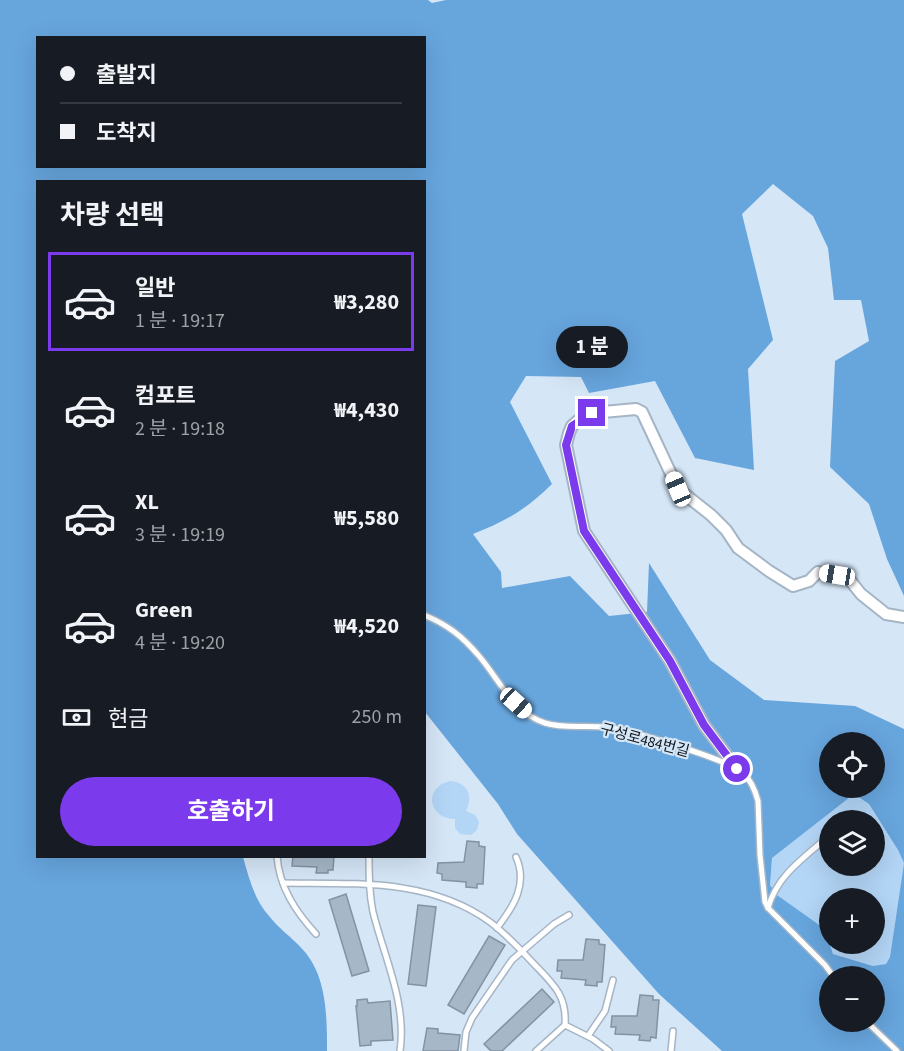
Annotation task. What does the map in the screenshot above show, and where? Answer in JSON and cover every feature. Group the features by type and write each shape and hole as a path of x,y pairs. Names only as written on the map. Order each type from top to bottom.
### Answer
{"street":[{"path":"737,769 704,725 670,661 584,531 566,445 572,426 592,413 636,410 642,412 678,489 711,515 726,530 738,548 793,586 809,580 818,572 849,579 861,594 886,614 904,617"}],"lane":[{"name":"구성로484번길","path":"426,616 448,625 479,656 504,691 536,719 562,727 613,728 702,754 737,769 750,781 758,801 762,882 768,908"},
{"path":"819,845 781,878 771,896 768,908 826,966"},
{"path":"498,928 510,910 521,885 521,870 516,857"},
{"path":"277,858 283,883 297,911 316,934"},
{"path":"369,858 369,884 377,925 397,993 401,1034 400,1051"},
{"path":"283,883 404,886 441,896 469,909 498,928 560,994 564,1005 565,1026"},
{"path":"464,1051 466,1032 472,1018 512,960 569,915"},
{"path":"588,1036 604,1011 613,980"},
{"path":"565,1026 588,1036 609,1051"},
{"path":"536,1051 565,1026"},
{"path":"671,1051 673,1031"},
{"path":"877,1032 897,1051"}],"shaded area":[{"path":"0,0 428,0 432,3 446,0 904,0 904,596 887,559 869,504 830,467 835,361 869,341 861,300 834,300 828,248 813,216 773,184 742,214 773,340 748,369 754,470 695,458 655,381 589,393 581,377 526,376 510,402 552,484 516,514 473,534 501,572 502,588 570,576 609,616 647,612 649,563 710,660 764,700 855,706 904,729 904,863 904,1051 722,1051 659,994 517,834 498,804 426,713 426,180 36,180 36,858 243,858 259,903 274,922 304,950 318,974 327,1029 327,1051 0,1051"},
{"path":"450,781 461,784 469,795 466,811 475,815 479,822 477,830 471,835 460,834 455,828 455,819 446,818 434,809 432,802 436,789 441,784"},
{"path":"849,798 860,798 873,810 834,810"},
{"path":"819,821 819,876 885,876 885,829 904,863 890,957 886,964 873,966 833,954 885,954 885,888 819,888 819,926 777,895 770,885 772,858"}],"building":[{"path":"467,841 479,842 479,846 485,847 483,884 477,884 477,888 466,887 466,882 442,880 442,874 437,873 438,863 464,862"},
{"path":"293,858 334,858 333,870 328,870 328,873 316,873 317,867 292,866"},
{"path":"346,894 369,971 352,976 329,900"},
{"path":"418,905 436,907 426,986 408,984"},
{"path":"489,936 505,945 464,1014 448,1005"},
{"path":"586,939 599,940 599,944 605,945 602,982 597,982 597,986 585,985 586,980 561,978 562,971 557,971 558,960 583,960"},
{"path":"542,989 554,1002 502,1051 491,1051 484,1044"},
{"path":"640,995 653,996 653,1000 659,1000 656,1038 651,1037 650,1041 639,1040 640,1035 615,1034 616,1027 611,1027 612,1016 637,1016"},
{"path":"367,999 368,1003 390,1001 393,1040 371,1041 371,1045 360,1046 356,1006 357,1000"},
{"path":"427,1028 438,1029 438,1033 460,1035 458,1051 423,1051"}],"route":[{"path":"592,413 572,426 566,445 579,498 584,531 670,661 704,725 737,769"}]}
